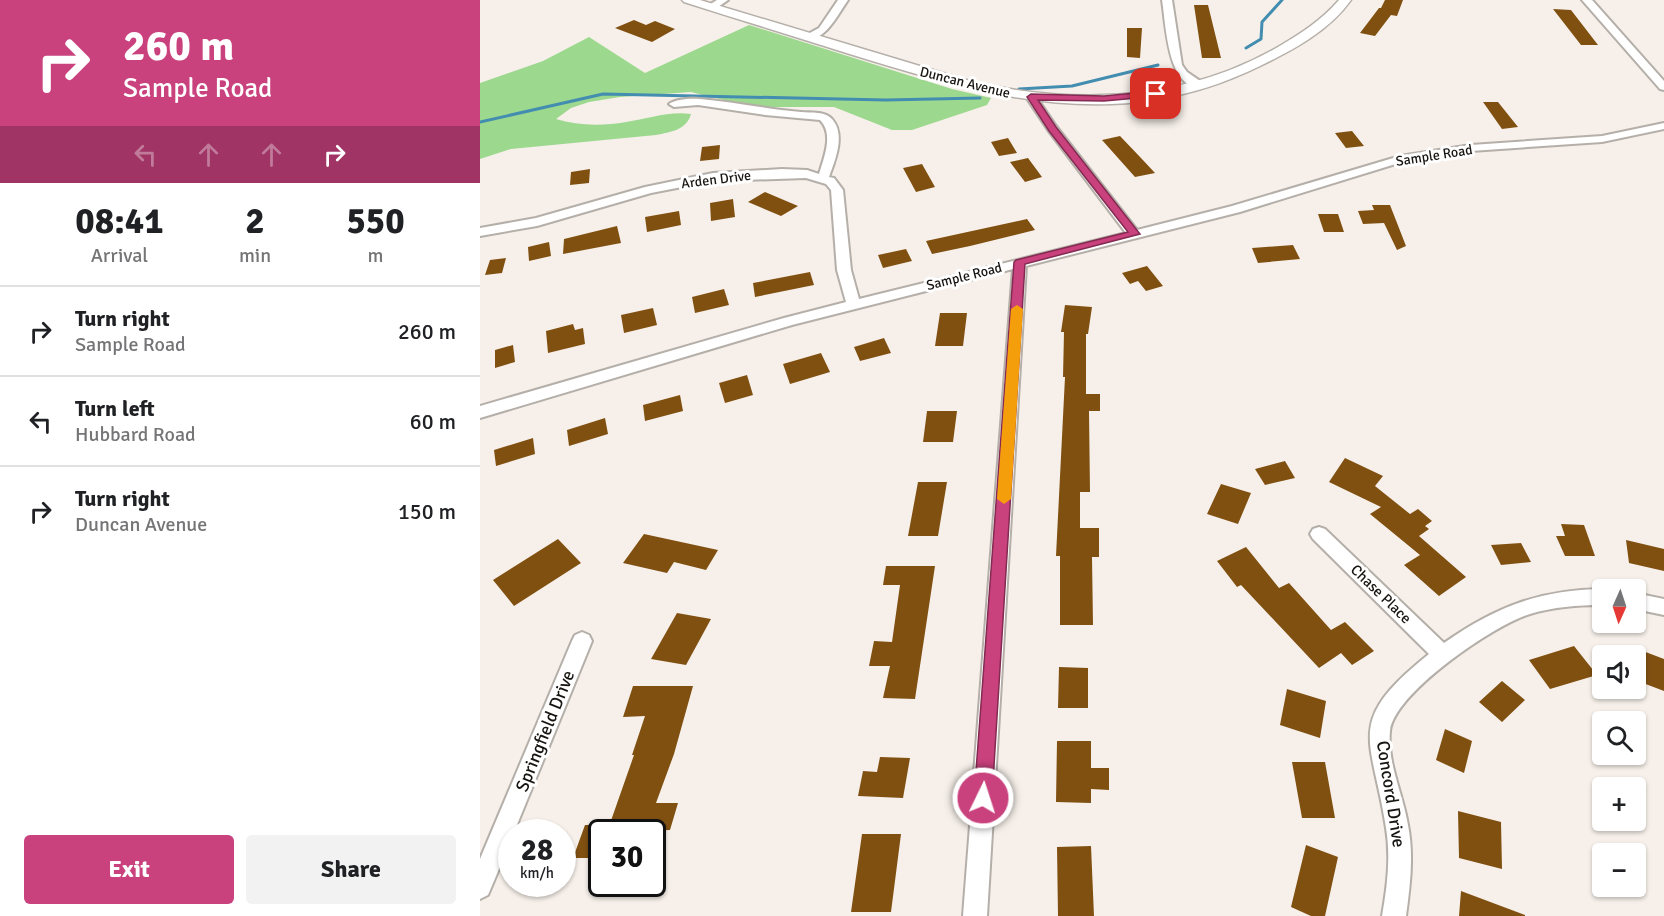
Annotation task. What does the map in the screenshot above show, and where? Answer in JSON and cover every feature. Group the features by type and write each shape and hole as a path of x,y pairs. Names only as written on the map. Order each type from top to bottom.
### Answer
{"main road":[{"name":"Duncan Avenue","path":"688,0 965,84 1031,97 1122,98 1170,92 1199,85 1241,70 1282,50 1319,25 1345,0"}],"street":[{"path":"712,7 723,0"},
{"path":"808,37 820,32 843,0"},
{"path":"1167,0 1177,65 1184,74 1199,85"},
{"path":"1587,0 1664,87"},
{"path":"1031,97 1134,234"},
{"path":"674,104 698,102 774,113 823,117 830,124 833,138 823,178 834,185 839,197 844,270 854,304"},
{"name":"Sample Road","path":"480,412 725,338 1236,209 1373,166 1421,154 1602,139 1664,126"},
{"name":"Arden Drive","path":"480,232 537,222 692,180 782,173 807,174 823,178"},
{"path":"975,916 1020,262"},
{"name":"Chase Place","path":"1319,534 1443,655"},
{"name":"Concord Drive","path":"1394,916 1401,874 1401,852 1384,770 1380,723 1384,712 1395,697 1443,655 1478,629 1521,609 1548,601 1592,598"},
{"path":"1646,603 1664,607"},
{"name":"Springfield Drive","path":"480,887 582,641"}],"green space":[{"path":"749,25 952,89 991,98 987,105 912,130 892,130 834,107 752,107 691,92 620,97 589,102 571,108 556,119 600,125 666,114 691,114 682,127 661,134 511,149 480,159 480,83 543,61 589,37 645,73"}],"building":[{"path":"1385,0 1403,0 1397,16 1391,15 1375,36 1360,33 1381,8"},
{"path":"1194,5 1208,5 1221,58 1202,58"},
{"path":"1553,9 1571,10 1598,45 1581,45"},
{"path":"634,20 646,25 655,21 675,29 652,42 615,28"},
{"path":"1127,28 1142,28 1140,58 1127,57"},
{"path":"1483,102 1498,102 1518,127 1502,129"},
{"path":"1352,131 1364,146 1346,148 1335,133"},
{"path":"1120,136 1155,173 1135,177 1102,140"},
{"path":"1008,138 1017,153 999,156 991,142"},
{"path":"720,145 719,159 700,161 702,147"},
{"path":"1028,158 1042,177 1025,182 1010,162"},
{"path":"922,164 935,187 916,192 903,168"},
{"path":"590,169 589,183 570,185 571,172"},
{"path":"765,192 798,206 781,216 748,202"},
{"path":"733,199 735,217 711,221 710,203"},
{"path":"1372,205 1390,205 1406,246 1397,250 1384,223 1363,224 1358,211 1374,210"},
{"path":"679,211 681,225 647,232 645,217"},
{"path":"1318,214 1338,214 1344,232 1324,232"},
{"path":"1027,219 1035,230 970,246 932,254 926,241"},
{"path":"617,226 621,243 563,254 564,239"},
{"path":"549,242 551,256 529,261 528,247"},
{"path":"1293,245 1300,259 1258,263 1252,248"},
{"path":"906,249 912,261 883,268 878,255"},
{"path":"506,258 502,273 485,275 490,260"},
{"path":"1147,266 1163,286 1146,291 1138,281 1130,284 1122,273"},
{"path":"810,272 814,285 755,297 753,283"},
{"path":"724,289 729,305 695,313 692,297"},
{"path":"1065,305 1092,307 1088,334 1086,334 1086,394 1100,394 1100,411 1089,411 1090,492 1080,492 1080,528 1099,528 1099,557 1092,557 1093,625 1060,625 1060,556 1056,556 1065,377 1063,377 1064,332 1061,332"},
{"path":"653,308 657,325 624,333 621,315"},
{"path":"940,313 967,313 963,346 935,346"},
{"path":"573,324 575,330 583,328 585,344 548,353 546,331"},
{"path":"884,338 891,353 860,361 854,347"},
{"path":"513,345 515,362 495,368 495,350"},
{"path":"821,353 830,372 790,384 783,364"},
{"path":"747,375 753,395 725,403 719,383"},
{"path":"680,395 683,411 645,421 643,405"},
{"path":"927,411 957,411 953,442 923,442"},
{"path":"605,418 608,434 569,446 567,430"},
{"path":"533,438 535,454 496,466 494,450"},
{"path":"1345,458 1383,476 1375,486 1410,514 1418,509 1432,521 1425,526 1429,529 1419,536 1466,577 1439,596 1404,565 1420,555 1370,514 1381,507 1329,482"},
{"path":"1285,461 1295,478 1265,485 1255,469"},
{"path":"918,482 947,482 938,536 908,536"},
{"path":"1221,484 1251,493 1238,524 1207,514"},
{"path":"1561,524 1584,525 1595,556 1565,556 1556,536 1565,536"},
{"path":"644,534 718,550 706,570 674,562 667,573 623,563"},
{"path":"558,539 581,563 514,606 493,580"},
{"path":"1626,540 1664,549 1664,571 1629,563"},
{"path":"1521,543 1531,562 1501,565 1491,545"},
{"path":"1246,547 1279,588 1289,583 1331,630 1345,622 1374,651 1352,665 1341,653 1319,668 1241,585 1237,587 1217,561"},
{"path":"886,566 935,566 915,699 883,698 890,666 869,666 874,641 892,642 900,585 883,585"},
{"path":"677,613 711,619 686,665 651,659"},
{"path":"1574,646 1592,669 1592,676 1550,689 1529,660"},
{"path":"1646,652 1664,659 1664,691 1646,684"},
{"path":"1059,667 1088,668 1088,708 1058,708"},
{"path":"1502,681 1525,700 1502,722 1479,702"},
{"path":"633,686 693,686 674,754 656,803 678,803 670,830 666,830 666,819 612,819 645,716 623,717"},
{"path":"1287,689 1326,701 1320,738 1280,725"},
{"path":"1445,729 1472,741 1464,773 1436,760"},
{"path":"1057,741 1091,741 1091,768 1109,768 1109,790 1091,789 1091,803 1056,802"},
{"path":"880,757 910,758 903,798 858,796 863,771 877,772"},
{"path":"1292,762 1325,762 1335,818 1302,818"},
{"path":"1458,811 1501,822 1502,869 1459,858"},
{"path":"585,825 588,825 588,858 576,858 576,850"},
{"path":"862,834 901,834 891,912 851,912"},
{"path":"1306,845 1338,857 1325,916 1311,916 1291,907"},
{"path":"1091,846 1094,916 1058,916 1057,847"},
{"path":"1461,891 1525,915 1525,916 1459,916"}],"waterway":[{"path":"1246,48 1261,39 1262,22 1282,0"},
{"path":"1019,89 1072,86 1158,65"},
{"path":"480,122 603,94 886,100 980,98"}],"slow traffic":[{"path":"1004,499 1017,309"}],"route":[{"path":"983,798 1020,262 1134,234 1036,107 1031,97 1104,99 1156,94"}]}
